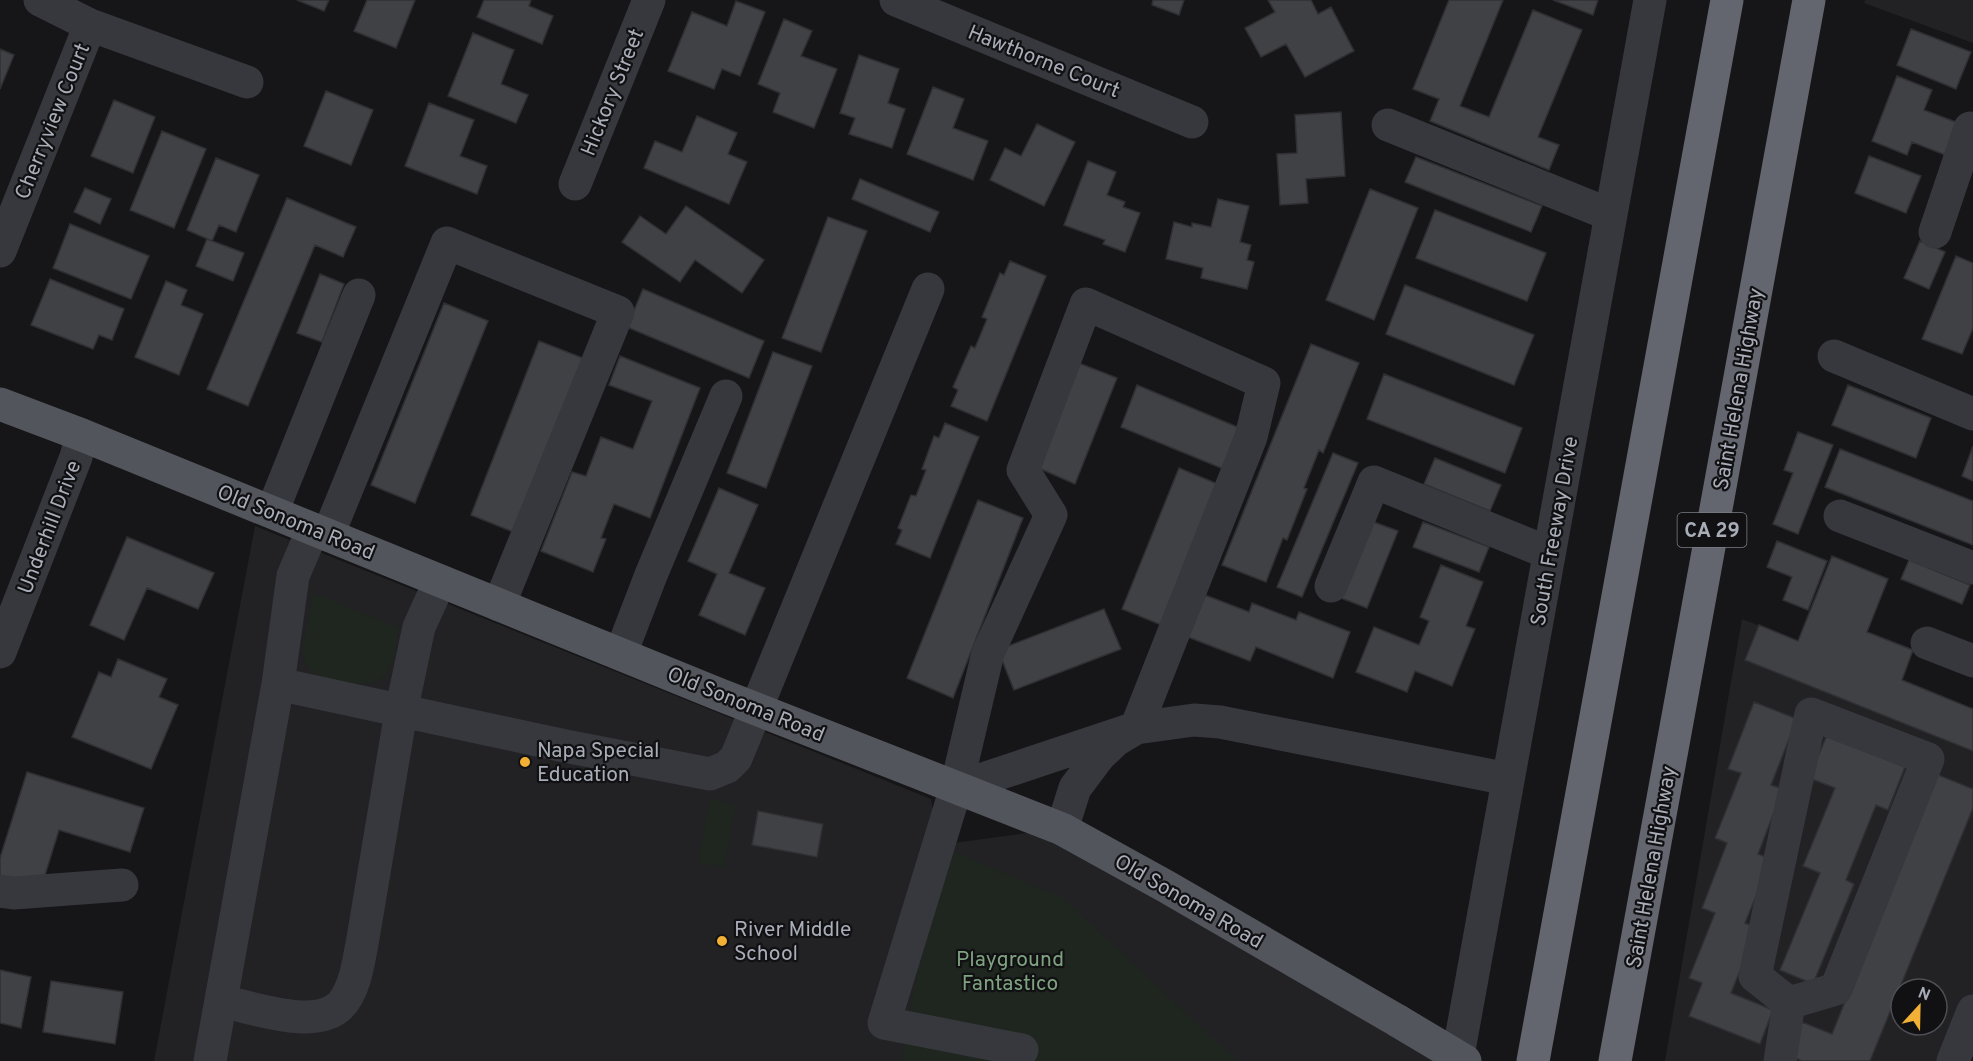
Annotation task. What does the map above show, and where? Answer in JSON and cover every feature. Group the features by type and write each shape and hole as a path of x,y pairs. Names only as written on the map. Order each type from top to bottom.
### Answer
{"highway":[{"path":"1533,1061 1727,0"},
{"name":"Saint Helena Highway","path":"1615,1061 1809,0"}],"main road":[{"name":"Old Sonoma Road","path":"0,404 82,435 956,789 1062,829 1167,887 1465,1061"}],"street":[{"name":"Cherryview Court","path":"40,0 90,25 247,82"},
{"name":"Hickory Street","path":"575,184 649,0"},
{"name":"Hawthorne Court","path":"896,0 1192,122"},
{"name":"South Freeway Drive","path":"1457,1061 1650,0"},
{"name":"Cherryview Court","path":"0,251 90,25"},
{"path":"1388,125 1611,215"},
{"path":"1935,232 1970,128 1973,129"},
{"path":"210,1061 278,684 294,576 321,532 447,243 618,312 499,605"},
{"path":"278,684 401,712 710,774 728,767 736,758 928,289"},
{"path":"272,512 359,294"},
{"path":"1022,1050 884,1023 956,789 988,653 1051,515 1023,470 1086,304 1264,383 1251,437 1136,728 1116,740 1075,788 1062,829"},
{"path":"1834,356 1973,414"},
{"path":"621,653 726,396"},
{"name":"Underhill Drive","path":"0,652 76,457 82,435"},
{"path":"1331,586 1374,482 1549,553"},
{"path":"1840,516 1973,568"},
{"path":"222,1001 303,1018 322,1016 336,1010 345,1000 354,981 362,944 401,712 419,627 440,581"},
{"path":"1927,644 1973,661"},
{"path":"1811,714 1928,759 1836,988 1789,1003 1755,975 1811,714"},
{"path":"956,789 1136,728 1194,720 1220,722 1508,779"},
{"path":"0,891 14,893 122,885"},
{"path":"1780,1061 1789,1003"},
{"path":"1953,1061 1973,1011"}],"shaded area":[{"path":"1865,0 1973,0 1973,43 1864,3"},
{"name":"Napa Special Education","path":"255,526 931,799 939,845 1049,830 1454,1061 154,1061"},
{"path":"1742,619 1973,709 1973,1011 1953,1061 1665,1061"}],"green space":[{"path":"313,593 399,628 393,660 383,677 369,683 348,683 326,678 310,669 303,656 303,650"},
{"path":"710,799 733,804 735,810 724,867 698,862"},
{"name":"Playground Fantastico","path":"938,845 1063,898 1237,1061 902,1061"}],"building":[{"path":"297,0 329,0 324,11"},
{"path":"367,0 415,0 396,48 354,31"},
{"path":"484,0 531,0 529,6 553,16 542,44 477,17"},
{"path":"1153,0 1184,0 1179,15 1152,5"},
{"path":"1268,0 1311,0 1318,14 1331,7 1354,51 1305,77 1286,44 1261,57 1245,28 1275,12"},
{"path":"1449,0 1503,0 1460,106 1489,117 1533,10 1582,30 1538,137 1559,145 1549,170 1430,121 1439,99 1413,89"},
{"path":"1553,0 1598,0 1593,15"},
{"path":"736,1 765,12 740,76 722,69 714,89 668,71 692,12 727,26"},
{"path":"784,19 812,31 801,56 837,69 814,128 773,112 780,93 758,84"},
{"path":"1911,29 1971,52 1956,89 1897,65"},
{"path":"473,33 514,50 501,84 528,95 516,123 448,96"},
{"path":"0,49 14,55 0,89"},
{"path":"859,55 899,69 888,103 905,109 892,148 849,134 855,118 840,113"},
{"path":"1897,76 1932,90 1924,110 1961,124 1948,156 1912,142 1907,155 1872,141"},
{"path":"933,87 964,99 953,128 988,141 973,180 907,154"},
{"path":"326,91 373,110 351,165 304,146"},
{"path":"114,100 155,117 133,173 91,156"},
{"path":"429,103 474,120 460,156 487,166 477,194 405,166"},
{"path":"1341,112 1345,176 1306,179 1308,203 1280,205 1277,154 1297,153 1295,115"},
{"path":"697,116 737,133 728,154 747,162 729,204 644,168 655,141 682,152"},
{"path":"1037,124 1075,142 1044,206 990,180 1005,148 1021,156"},
{"path":"162,131 206,149 174,228 130,210"},
{"path":"1869,156 1921,176 1906,213 1855,193"},
{"path":"1416,157 1542,206 1531,232 1405,182"},
{"path":"216,158 259,175 236,232 219,225 212,241 187,230"},
{"path":"1088,161 1116,172 1107,195 1125,202 1123,207 1140,213 1125,252 1103,244 1105,240 1064,225"},
{"path":"860,179 939,212 930,232 852,199"},
{"path":"85,188 111,199 100,224 74,212"},
{"path":"1370,189 1418,208 1374,320 1326,300"},
{"path":"287,198 356,227 343,257 315,245 248,406 207,389"},
{"path":"1218,199 1249,206 1240,242 1251,245 1247,260 1254,262 1247,289 1201,278 1203,268 1166,259 1174,222 1192,227 1192,223 1211,227"},
{"path":"686,206 764,260 742,293 695,260 680,282 622,242 640,216 666,234"},
{"path":"1435,210 1546,253 1527,301 1416,258"},
{"path":"828,217 867,231 821,352 782,338"},
{"path":"70,224 149,256 131,299 53,268"},
{"path":"207,239 244,253 233,281 196,266"},
{"path":"1920,241 1945,252 1929,289 1904,278"},
{"path":"1956,256 1973,263 1973,328 1962,354 1922,339"},
{"path":"1010,261 1046,276 987,421 951,406 958,390 953,387 971,346 975,348 987,319 982,317 1000,273 1004,275"},
{"path":"320,274 344,284 322,342 297,333"},
{"path":"50,279 124,309 112,340 99,335 93,349 31,325"},
{"path":"166,281 187,290 181,305 203,314 179,375 135,357"},
{"path":"1405,285 1534,335 1514,385 1386,334"},
{"path":"643,289 764,341 749,378 627,327"},
{"path":"444,303 488,321 415,503 371,485"},
{"path":"539,341 585,359 516,533 471,515"},
{"path":"1311,344 1359,363 1323,453 1319,450 1287,540 1283,538 1266,582 1222,565"},
{"path":"773,352 812,366 766,488 727,473"},
{"path":"620,356 700,388 650,518 614,504 601,538 606,539 593,572 541,551 572,472 586,476 601,437 633,449 652,401 609,385"},
{"path":"1076,362 1117,378 1075,484 1034,466"},
{"path":"1384,374 1522,428 1505,473 1367,419"},
{"path":"1137,385 1242,429 1226,470 1121,427"},
{"path":"1848,385 1931,418 1916,458 1832,425"},
{"path":"945,423 979,437 930,558 896,544 902,530 898,528 911,495 916,496 926,470 922,469 934,436 939,438"},
{"path":"1798,432 1833,445 1798,534 1773,524 1793,473 1784,470"},
{"path":"1973,446 1973,481 1962,476"},
{"path":"1840,449 1973,501 1973,545 1825,487"},
{"path":"1333,453 1358,463 1302,597 1277,587"},
{"path":"1435,458 1501,485 1490,511 1424,484"},
{"path":"1179,468 1220,485 1164,626 1122,609"},
{"path":"719,488 758,505 729,573 765,588 745,635 699,615 717,574 688,561"},
{"path":"978,500 1023,518 953,698 907,678"},
{"path":"1371,521 1398,531 1367,608 1341,598"},
{"path":"1423,522 1489,547 1479,572 1413,547"},
{"path":"127,537 214,573 198,609 147,588 124,640 90,625"},
{"path":"1777,541 1827,561 1808,610 1783,600 1792,577 1767,567"},
{"path":"1832,556 1888,579 1867,632 1913,650 1902,680 1973,709 1973,751 1745,660 1759,625 1798,641"},
{"path":"1909,560 1970,585 1962,604 1901,579"},
{"path":"1441,565 1483,582 1466,626 1475,629 1452,686 1415,671 1407,692 1356,672 1374,627 1419,645 1429,621 1420,617"},
{"path":"1205,595 1249,612 1252,603 1296,620 1299,612 1350,632 1333,678 1256,647 1250,661 1188,637"},
{"path":"1104,609 1121,649 1014,690 998,650"},
{"path":"118,659 167,679 159,697 178,705 151,769 72,737 99,672 111,677"},
{"path":"1754,702 1797,719 1771,785 1783,789 1758,854 1771,859 1745,923 1757,928 1731,993 1773,1010 1760,1044 1689,1016 1702,983 1689,978 1715,913 1702,908 1727,843 1715,838 1741,773 1728,769"},
{"path":"1827,735 1905,767 1888,810 1876,805 1846,880 1854,884 1813,984 1780,970 1820,873 1803,866 1835,788 1809,778"},
{"path":"27,772 144,808 130,852 59,830 41,888 0,875 0,858"},
{"path":"1936,774 1973,789 1973,808 1904,977 1889,977 1889,1014 1870,1061 1802,1061 1788,1055 1802,1022 1832,1034"},
{"path":"758,811 823,824 817,857 752,845"},
{"path":"0,970 31,977 21,1028 0,1023"},
{"path":"51,981 123,992 115,1044 43,1032"}],"place":[{"name":"Napa Special Education","path":"525,762"},
{"name":"River Middle School","path":"722,941"}]}
